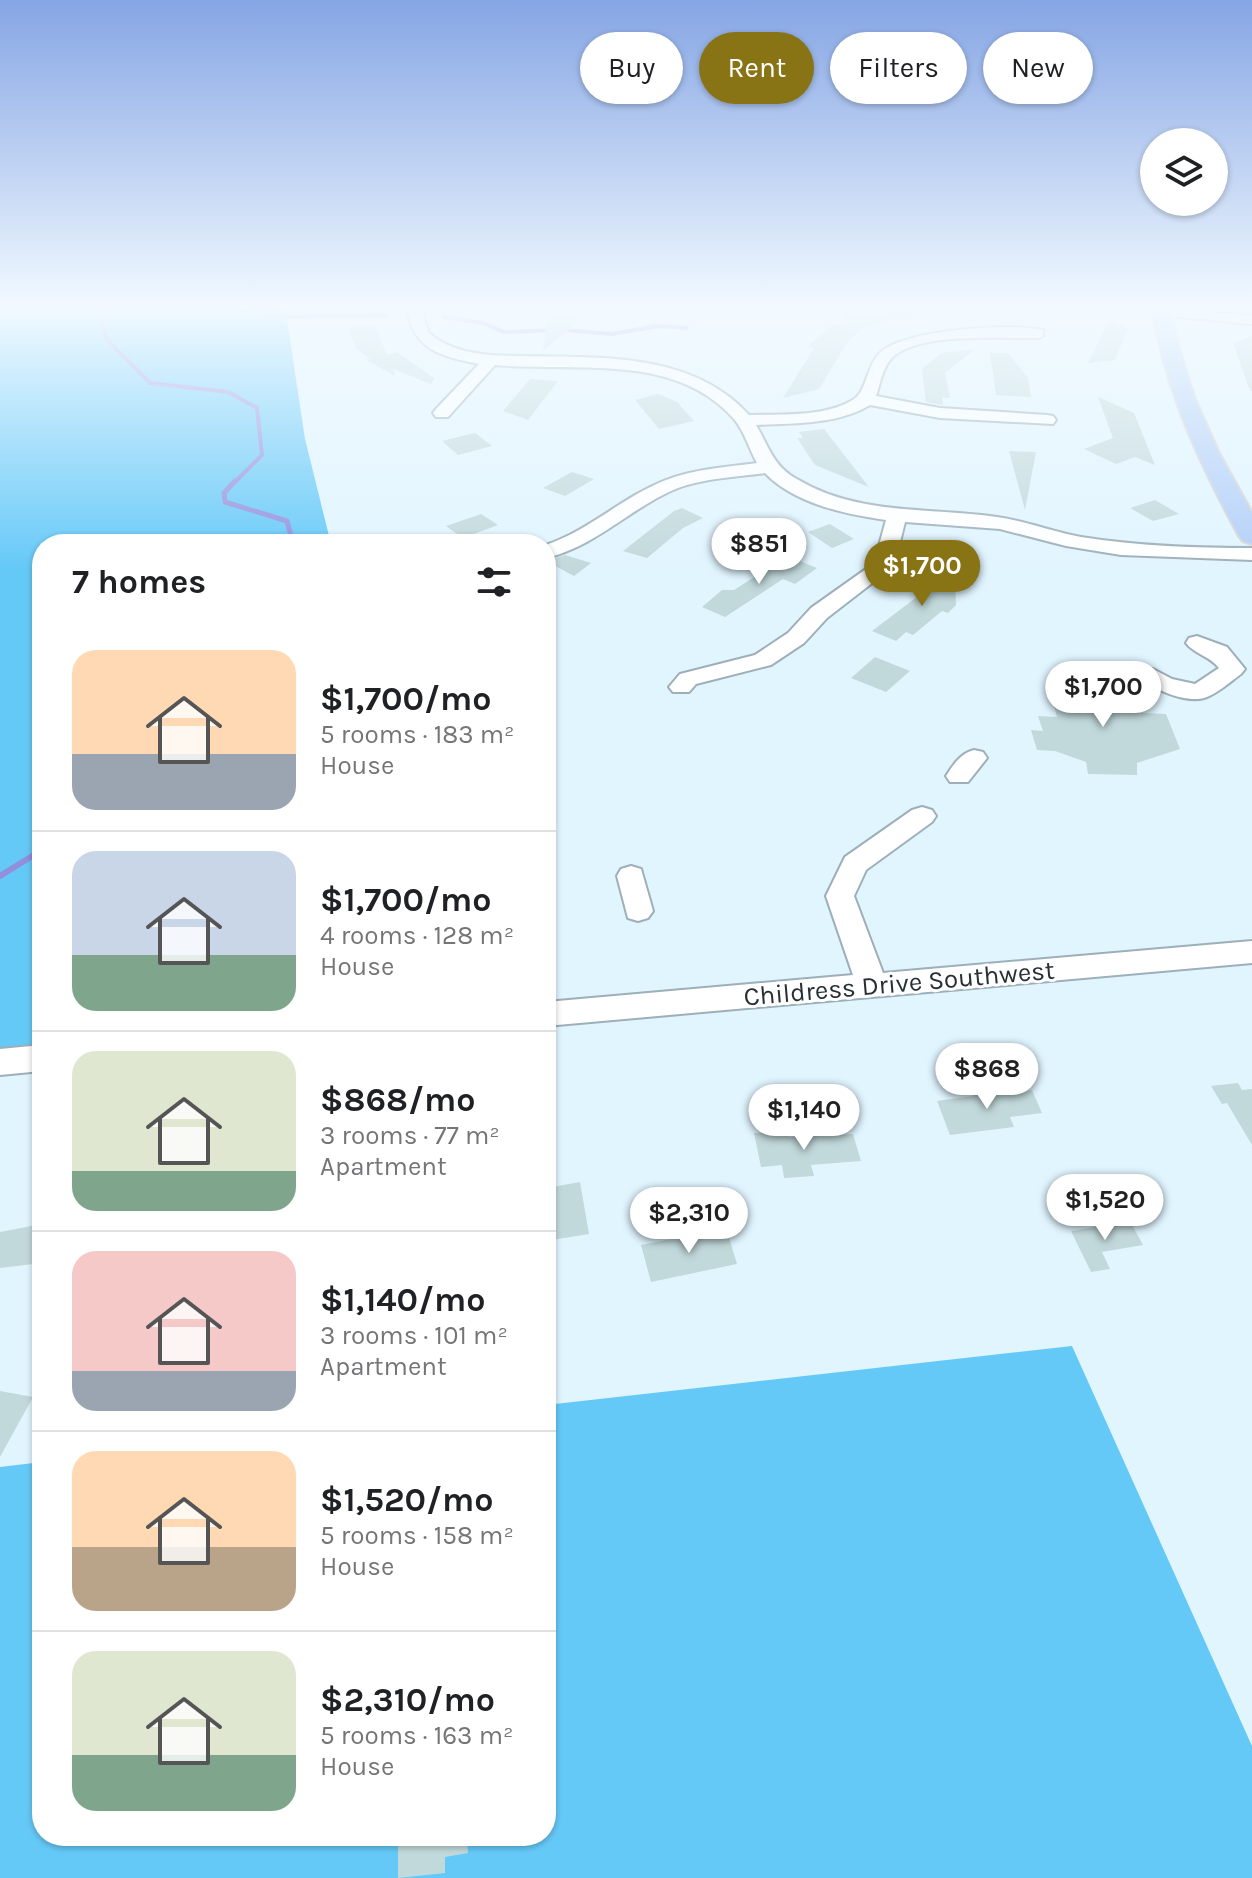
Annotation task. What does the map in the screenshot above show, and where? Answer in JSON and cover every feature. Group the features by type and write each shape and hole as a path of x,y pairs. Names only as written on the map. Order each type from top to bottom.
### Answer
{"main road":[{"path":"1181,394 1187,413 1252,536"}],"street":[{"path":"442,413 460,394"},
{"path":"713,394 723,399 744,420 766,467 801,490 856,509 896,518 992,522 1140,552 1252,554"},
{"path":"744,420 826,414 856,406 866,399 868,394"},
{"path":"866,399 940,413 1047,420"},
{"path":"556,548 582,539 639,500 672,484 766,467"},
{"path":"681,687 688,679 763,660 796,638 819,613 873,573 887,554 896,518"},
{"path":"1153,676 1164,685 1201,698 1236,680 1233,669 1219,652 1197,643"},
{"path":"872,985 840,896 855,864 922,816"},
{"path":"631,876 638,911"},
{"name":"Childress Drive Southwest","path":"556,1013 1252,952"},
{"path":"0,1062 32,1059"}],"shaded area":[{"path":"0,394 298,394 305,439 329,534 32,534 32,1070 0,1073"},
{"path":"1072,1346 1252,1746 1252,1878 0,1878 0,1467 32,1463 32,1846 556,1846 556,1404"}],"building":[{"path":"518,394 548,394 528,420 503,411"},
{"path":"658,394 677,402 694,421 659,429 635,400"},
{"path":"925,394 949,394 950,398 942,397 943,405 926,402"},
{"path":"1030,394 1031,397 996,395"},
{"path":"1098,397 1134,413 1155,465 1135,457 1116,464 1084,449 1113,438"},
{"path":"824,429 869,487 815,465 797,438 803,438 799,432"},
{"path":"475,433 492,446 458,455 442,441"},
{"path":"1009,451 1036,452 1025,510"},
{"path":"572,472 594,479 565,496 543,488"},
{"path":"1155,500 1179,514 1153,521 1130,508"},
{"path":"682,508 703,518 683,528 647,558 623,551 674,511"},
{"path":"481,514 498,525 474,534 457,534 446,526"},
{"path":"830,524 854,539 832,548 808,532"},
{"path":"565,555 591,563 574,576 556,566 556,558"},
{"path":"787,556 817,568 795,584 783,579 725,617 702,607 722,590 734,590"},
{"path":"954,563 956,605 948,613 942,611 913,635 906,632 896,641 872,631 926,590"},
{"path":"875,657 910,671 886,692 851,678"},
{"path":"1047,682 1119,685 1128,712 1166,714 1180,749 1137,763 1137,775 1088,774 1086,762 1055,751 1037,750 1031,730 1043,731 1038,716 1057,717"},
{"path":"1238,1083 1242,1090 1252,1089 1252,1145 1227,1103 1222,1104 1211,1086"},
{"path":"995,1088 998,1095 1032,1090 1042,1113 1010,1117 1014,1127 950,1135 937,1101 973,1096 971,1091"},
{"path":"788,1131 789,1137 853,1134 861,1161 811,1165 814,1176 784,1178 782,1165 761,1167 754,1133"},
{"path":"580,1182 589,1234 556,1239 556,1186"},
{"path":"1130,1221 1143,1245 1102,1252 1110,1269 1091,1272 1071,1231"},
{"path":"32,1226 32,1264 0,1268 0,1232"},
{"path":"726,1228 737,1264 651,1282 641,1245"},
{"path":"0,1391 32,1397 32,1399 0,1457"},
{"path":"398,1846 468,1846 468,1853 445,1857 445,1873 398,1878"}],"waterway":[{"path":"231,394 257,408 262,455 234,483"},
{"path":"235,481 224,493 225,502 287,521 290,534"},
{"path":"0,876 32,856"}]}
